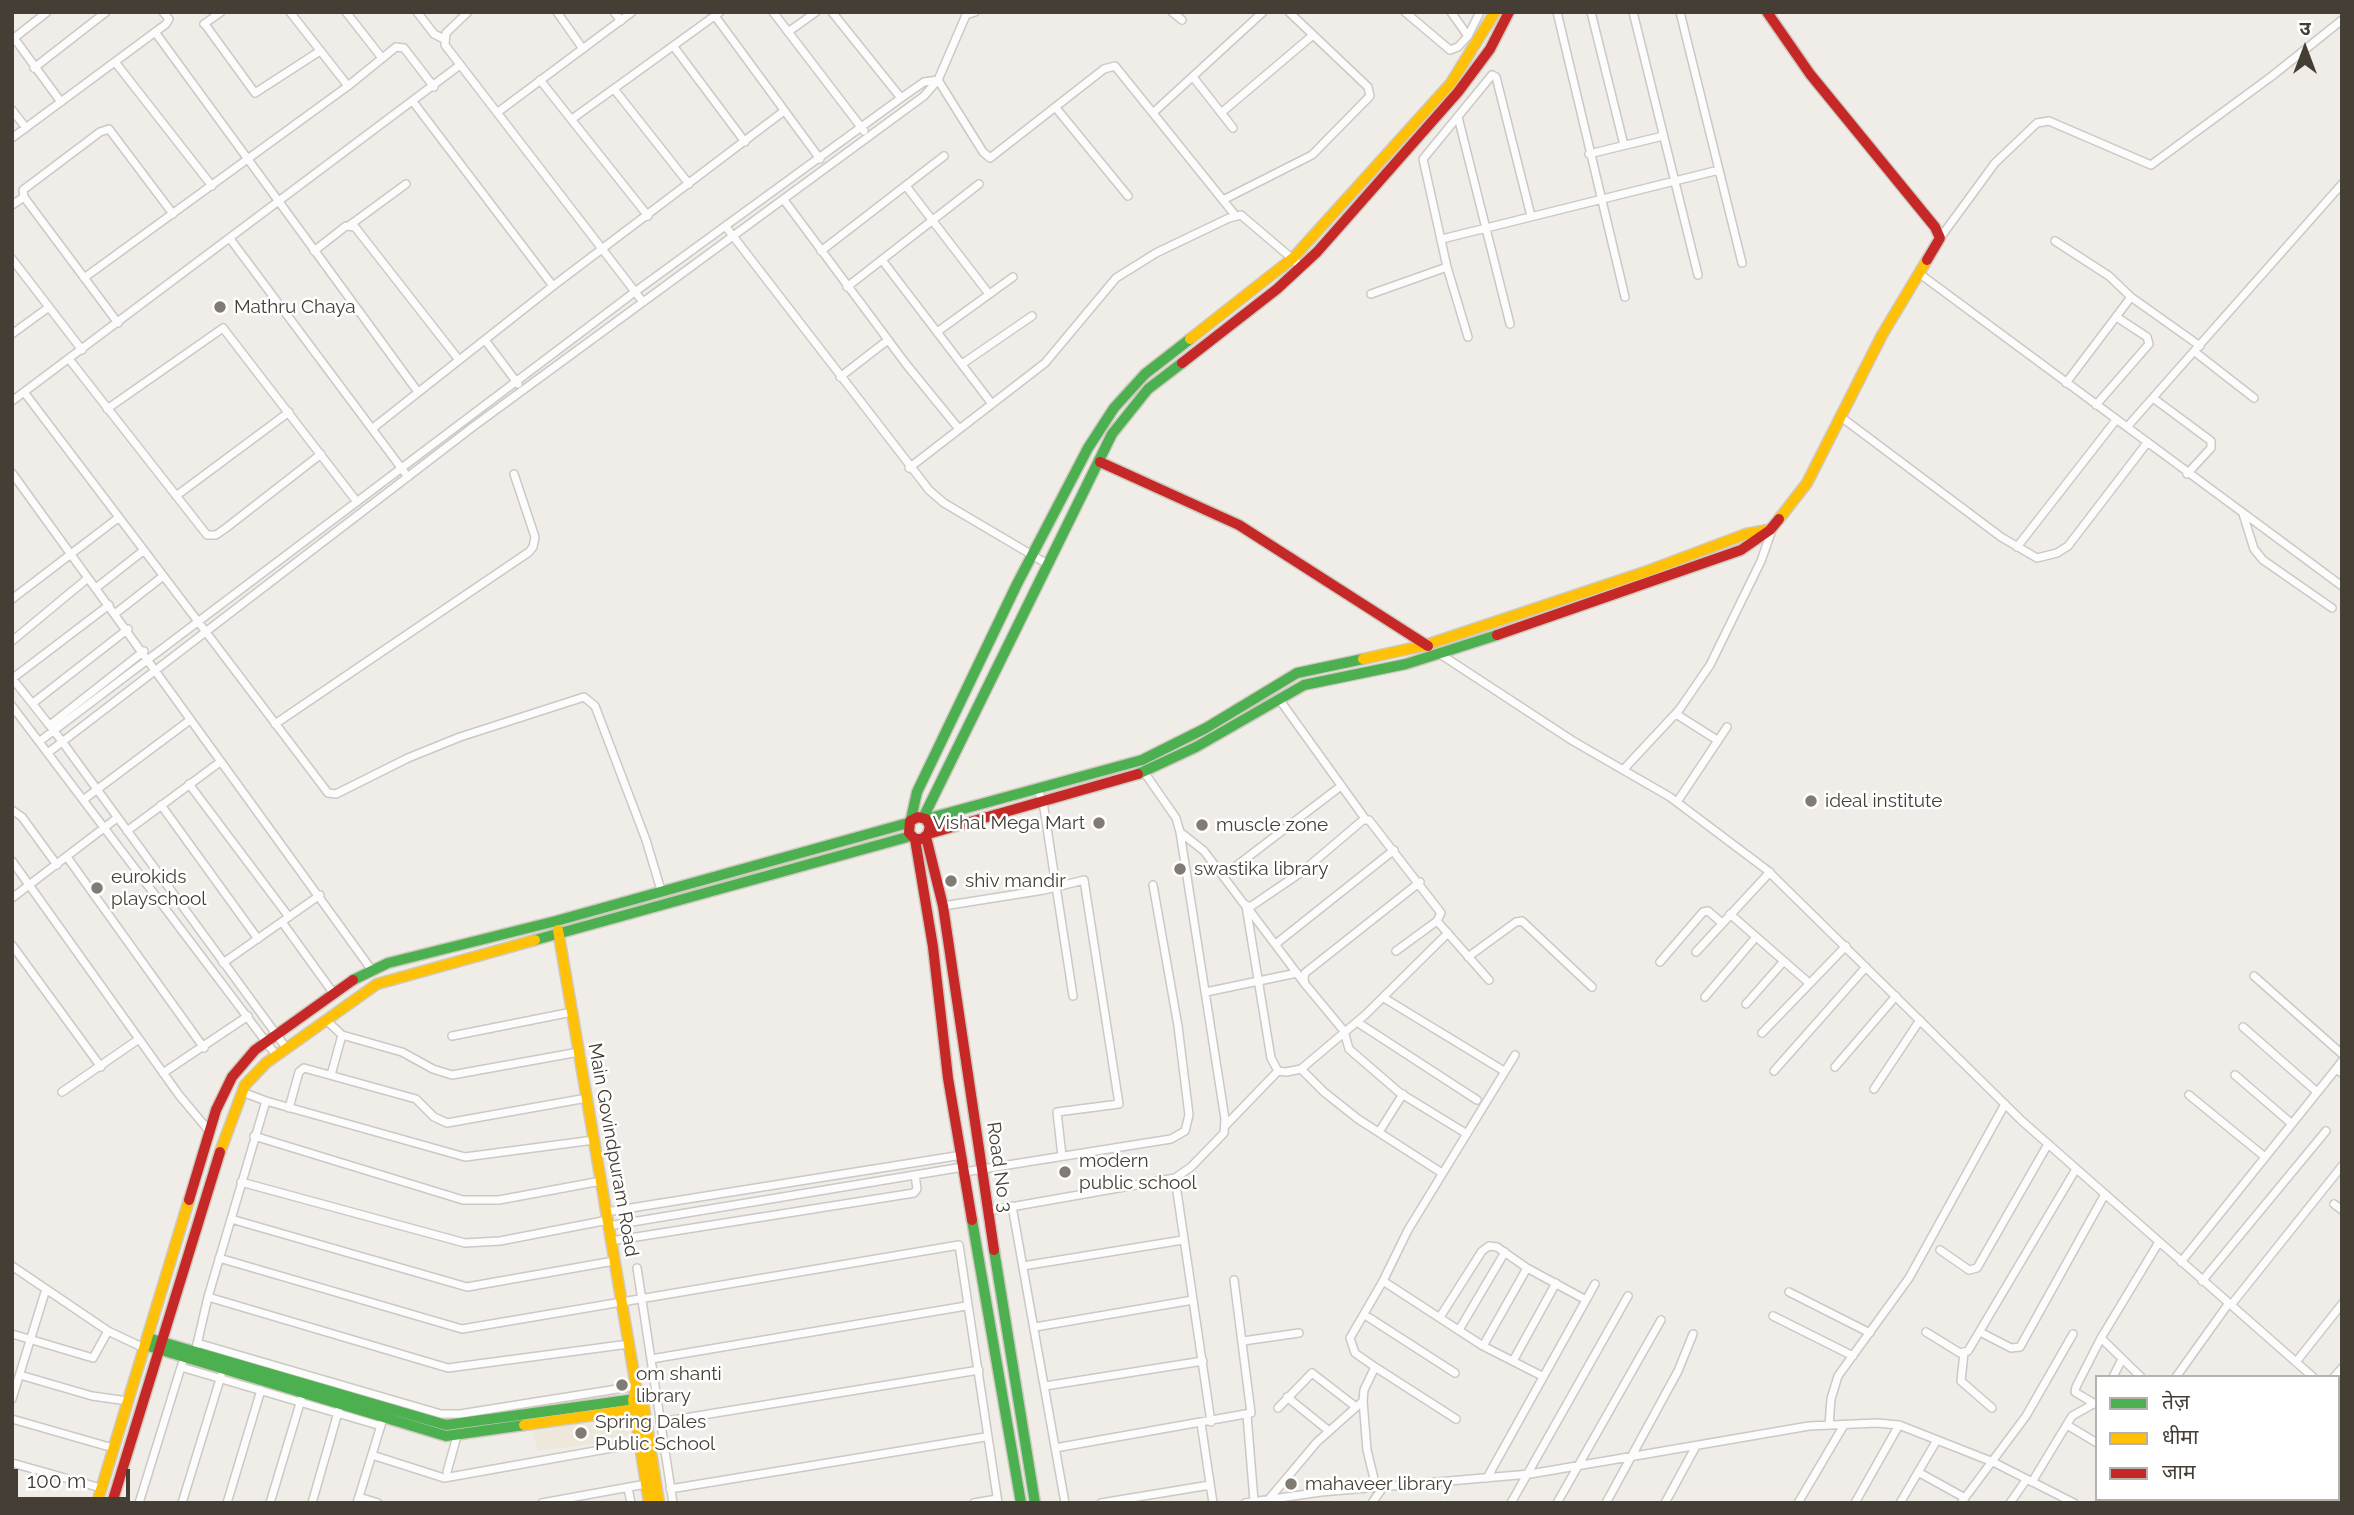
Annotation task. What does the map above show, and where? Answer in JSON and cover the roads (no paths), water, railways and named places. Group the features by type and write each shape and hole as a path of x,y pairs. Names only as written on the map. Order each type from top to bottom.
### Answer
{"street":[{"path":"47,12 13,39 61,102"},
{"path":"34,68 107,12"},
{"path":"12,138 169,21 163,12"},
{"path":"221,12 206,25 255,93 320,51"},
{"path":"290,12 348,86"},
{"path":"346,12 382,58"},
{"path":"416,12 434,34 444,39 460,65 643,302"},
{"path":"444,39 446,33 468,12"},
{"path":"556,12 583,48"},
{"path":"614,12 621,21"},
{"path":"498,112 632,12"},
{"path":"773,12 868,137"},
{"path":"788,32 816,12"},
{"path":"832,12 901,98"},
{"path":"49,752 523,390 924,96 938,80 966,15 975,12"},
{"path":"1172,12 1182,20"},
{"path":"1154,112 1263,12"},
{"path":"1223,200 1312,155 1370,96 1368,87 1289,12"},
{"path":"1405,12 1450,50 1458,47 1468,36 1480,12"},
{"path":"1451,12 1468,36"},
{"path":"910,821 916,792 1084,456 1114,408 1145,374 1293,258 1459,74 1495,12"},
{"path":"924,818 1112,434 1148,389 1302,267 1444,111 1490,49 1509,12"},
{"path":"1557,12 1625,297"},
{"path":"1591,12 1624,145"},
{"path":"1633,12 1698,275"},
{"path":"1680,12 1742,262"},
{"path":"1767,12 1818,84 1935,227 1940,239"},
{"path":"572,119 717,14 820,159"},
{"path":"112,1503 231,1116 242,1092 254,1074 276,1055 377,984 913,837 927,836 1144,772 1188,752 1304,685 1440,654 1750,546 1772,528 1802,492 1882,335 1940,239 1995,163 2037,123 2049,121 2151,165 2272,76 2342,20"},
{"path":"155,32 278,204 418,392"},
{"path":"1222,113 1313,35"},
{"path":"84,278 348,86 396,47 401,46 434,87"},
{"path":"674,47 746,142"},
{"path":"115,62 212,186"},
{"path":"12,401 414,103 460,65"},
{"path":"938,80 983,152 990,158 1112,65 1119,69 1235,215"},
{"path":"1468,337 1447,267 1423,159 1490,77 1495,75 1531,216"},
{"path":"1193,77 1233,128"},
{"path":"540,80 648,216"},
{"path":"52,728 199,624 636,291 901,98 924,82 938,80"},
{"path":"614,89 689,184"},
{"path":"414,103 552,286"},
{"path":"1056,108 1128,196"},
{"path":"12,110 26,128"},
{"path":"373,428 552,286 784,111"},
{"path":"1458,117 1510,324"},
{"path":"118,323 24,197 25,188 100,132 109,129 173,215"},
{"path":"1589,154 1663,136"},
{"path":"821,250 944,156"},
{"path":"1442,239 1719,170"},
{"path":"313,251 406,184"},
{"path":"847,286 979,184"},
{"path":"2127,427 2342,184"},
{"path":"906,186 989,295"},
{"path":"12,205 24,197"},
{"path":"784,200 888,340 959,429"},
{"path":"909,468 1054,354 1121,273 1235,215 1247,217 1302,267"},
{"path":"349,225 355,227 459,360"},
{"path":"726,227 909,468 944,503 1049,565"},
{"path":"231,240 408,477"},
{"path":"2055,241 2109,276 2254,398"},
{"path":"12,259 82,350"},
{"path":"882,260 992,404"},
{"path":"1371,294 1447,267"},
{"path":"1920,274 2342,586"},
{"path":"937,332 1013,277"},
{"path":"2066,383 2132,297"},
{"path":"12,334 49,307"},
{"path":"962,364 1032,316"},
{"path":"2096,405 2149,344 2147,337 2118,318"},
{"path":"107,409 220,328 227,331 357,502"},
{"path":"485,340 523,390"},
{"path":"840,377 888,340"},
{"path":"69,359 207,536 216,535 321,454"},
{"path":"24,392 326,791 332,794 460,737 581,698 589,699 629,796 661,890"},
{"path":"2153,398 2211,441 2211,447 2188,474"},
{"path":"176,496 289,412"},
{"path":"1841,417 2017,547 2037,558 2064,549 2147,443"},
{"path":"2017,547 2116,420"},
{"path":"1084,456 1174,493 1240,525 1677,802 1770,873 2048,1144 2311,1375"},
{"path":"12,473 144,651 190,720 320,895 371,969"},
{"path":"275,724 529,552 535,537 514,474"},
{"path":"2243,514 2255,549 2263,561 2332,608"},
{"path":"12,599 118,518"},
{"path":"97,1503 209,1132 232,1077 268,1042 371,969 556,921 1152,756 1206,728 1297,673 1426,645 1645,572 1746,534 1772,528"},
{"path":"1623,770 1676,714 1714,658 1766,551 1772,528"},
{"path":"96,588 143,551"},
{"path":"116,613 162,577"},
{"path":"12,641 88,578"},
{"path":"109,605 12,678 62,741 287,1049"},
{"path":"33,704 128,629"},
{"path":"40,741 144,651"},
{"path":"1279,699 1366,820 1394,850 1440,909 1437,921 1396,951"},
{"path":"12,706 276,1055"},
{"path":"1676,714 1717,740"},
{"path":"83,800 190,720"},
{"path":"1677,802 1727,727"},
{"path":"127,831 220,762"},
{"path":"1144,772 1175,818 1180,832 1225,1127"},
{"path":"189,785 285,919 334,994"},
{"path":"1223,876 1341,786"},
{"path":"1037,789 1043,802 1073,996"},
{"path":"160,805 258,939"},
{"path":"12,810 24,820 57,865"},
{"path":"12,898 117,818"},
{"name":"Road No 3","path":"924,818 930,826 927,836 943,906 992,1240 1035,1503"},
{"path":"1246,906 1254,905 1277,890 1366,820"},
{"name":"Road No 3","path":"910,821 961,1155 1021,1503"},
{"path":"1180,832 1204,851 1344,1031 1349,1049 1403,1094 1466,1134"},
{"path":"1277,943 1394,850"},
{"path":"67,857 204,1048"},
{"path":"12,861 163,1073 209,1132"},
{"path":"1696,952 1770,873"},
{"path":"943,906 1044,890 1084,880 1119,1104 1057,1112 1062,1156"},
{"path":"1305,984 1306,973 1420,882"},
{"path":"607,1220 690,1212 1180,1136 1188,1126 1178,1026 1153,885"},
{"path":"223,963 320,895"},
{"path":"1246,906 1271,1058 1278,1070 1286,1072 1301,1069 1357,1022 1448,933"},
{"path":"1660,962 1703,912 1708,911 1722,923"},
{"path":"1730,914 1809,983"},
{"name":"Main Govindpuram Road","path":"556,921 639,1404 659,1503"},
{"path":"1437,921 1489,980"},
{"path":"1468,957 1516,922 1522,921 1592,987"},
{"path":"1705,997 1756,937"},
{"path":"12,945 101,1067"},
{"path":"1762,1033 1846,946"},
{"path":"1746,1004 1784,961"},
{"path":"1774,1071 1866,967"},
{"path":"1206,992 1260,983 1297,973"},
{"path":"2254,976 2342,1054"},
{"path":"1835,1067 1896,996"},
{"path":"1384,998 1503,1071"},
{"path":"452,1036 572,1012"},
{"path":"163,1073 248,1016"},
{"path":"326,1020 342,1035 402,1052 442,1073 452,1075 579,1052"},
{"path":"1874,1089 1920,1020"},
{"path":"1357,1022 1477,1100"},
{"path":"2243,1027 2317,1092"},
{"path":"331,1075 342,1035"},
{"path":"62,1092 139,1039"},
{"path":"1455,1419 1374,1367 1355,1353 1349,1343 1408,1230 1515,1055"},
{"path":"2181,1262 2317,1092 2339,1071 2342,1061"},
{"path":"1301,1069 1324,1092 1442,1173"},
{"path":"289,1108 300,1070 331,1075 416,1099 434,1117 447,1123 587,1098"},
{"path":"988,1211 1175,1178 1191,1167 1219,1139 1225,1127 1278,1070"},
{"path":"2235,1076 2292,1124"},
{"path":"242,1092 289,1108 466,1157 594,1139"},
{"path":"1379,1132 1403,1094"},
{"path":"2189,1095 2265,1157"},
{"path":"139,1503 208,1297 266,1101"},
{"path":"1829,1425 1834,1386 1909,1278 2005,1104"},
{"path":"2202,1281 2326,1131"},
{"path":"254,1136 463,1200 499,1200 601,1181"},
{"path":"1940,1250 1969,1270 1977,1268 2048,1144"},
{"path":"241,1182 465,1243 500,1241 607,1220 688,1199 961,1155"},
{"path":"2177,1375 2230,1304 2342,1166"},
{"path":"1992,1408 1961,1381 1964,1353 1980,1332 2077,1169"},
{"path":"611,1241 914,1193 917,1189 915,1175"},
{"path":"1175,1178 1211,1422"},
{"path":"1980,1332 2011,1348 2020,1347 2105,1194"},
{"path":"688,1199 690,1212"},
{"path":"751,1202 754,1218"},
{"path":"2334,1204 2342,1210"},
{"path":"1012,1206 1065,1503"},
{"path":"231,1219 467,1287 614,1261"},
{"path":"976,1242 992,1240"},
{"path":"1023,1266 1183,1240"},
{"path":"2095,1402 2075,1392 2101,1338 2159,1242"},
{"path":"219,1258 462,1329 959,1245 966,1306 979,1370 985,1437 997,1501 974,1503"},
{"path":"1440,1317 1485,1247 1497,1247 1527,1268 1586,1300"},
{"path":"1459,1330 1505,1252"},
{"path":"12,1267 108,1331 446,1425 639,1404"},
{"path":"637,1268 673,1503"},
{"path":"1483,1346 1527,1268"},
{"path":"1055,1448 1247,1415 1252,1410 1234,1280"},
{"path":"1383,1281 1483,1346 1542,1376"},
{"path":"1513,1362 1556,1283"},
{"path":"1487,1478 1595,1284"},
{"path":"12,1399 46,1289"},
{"path":"1789,1292 1870,1333"},
{"path":"1511,1503 1530,1474 1559,1416 1628,1296"},
{"path":"208,1297 448,1368 629,1344"},
{"path":"1035,1327 1193,1300"},
{"path":"2296,1362 2342,1304"},
{"path":"651,1359 966,1306"},
{"path":"1365,1315 1455,1373"},
{"path":"1773,1316 1853,1356"},
{"path":"1557,1503 1661,1320"},
{"path":"12,1334 93,1358 108,1331"},
{"path":"1926,1332 1964,1353"},
{"path":"1243,1341 1299,1333"},
{"path":"1606,1503 1632,1458 1693,1334"},
{"path":"1918,1472 1963,1500 2026,1416 2073,1334"},
{"path":"2101,1338 2139,1375"},
{"path":"189,1355 221,1375 382,1422 457,1436 639,1404"},
{"path":"189,1355 441,1414 636,1386"},
{"path":"2114,1375 2122,1359"},
{"path":"1045,1386 1203,1361"},
{"path":"1372,1503 1380,1487 1367,1450 1363,1401 1364,1390 1374,1367"},
{"path":"660,1422 979,1370"},
{"path":"1278,1408 1312,1373 1356,1407"},
{"path":"20,1375 92,1396 128,1401"},
{"path":"182,1503 221,1375"},
{"path":"227,1503 262,1387"},
{"path":"1287,1397 1329,1431"},
{"path":"270,1503 302,1398"},
{"path":"1268,1499 1329,1431 1363,1401"},
{"path":"2010,1503 2080,1409 2095,1403"},
{"name":"Main Govindpuram Road","path":"639,1404 640,1443 649,1503"},
{"path":"312,1503 339,1409"},
{"path":"1247,1415 1250,1502 1530,1474 1829,1425 1899,1425 1993,1462 2059,1500 2074,1503"},
{"path":"12,1419 113,1448"},
{"path":"377,1503 358,1500 382,1422"},
{"path":"1202,1423 1213,1503"},
{"path":"1798,1503 1844,1425"},
{"path":"1855,1503 1899,1425"},
{"path":"2067,1425 2095,1442"},
{"path":"447,1472 457,1436"},
{"path":"670,1489 985,1437"},
{"path":"1900,1503 1937,1440"},
{"path":"372,1455 444,1478 640,1443"},
{"path":"1665,1503 1695,1448"},
{"path":"12,1463 101,1488"},
{"path":"542,1503 646,1485"},
{"path":"1101,1503 1210,1485"},
{"path":"628,1488 631,1503"}],"place":[{"name":"Mathru Chaya","path":"220,307"},
{"name":"ideal institute","path":"1811,801"},
{"name":"Vishal Mega Mart","path":"1099,823"},
{"name":"muscle zone","path":"1202,825"},
{"name":"swastika library","path":"1180,869"},
{"name":"shiv mandir","path":"951,881"},
{"name":"eurokids playschool","path":"97,888"},
{"name":"modern public school","path":"1065,1172"},
{"name":"om shanti library","path":"622,1385"},
{"name":"Spring Dales Public School","path":"581,1433"},
{"name":"mahaveer library","path":"1291,1484"}]}
